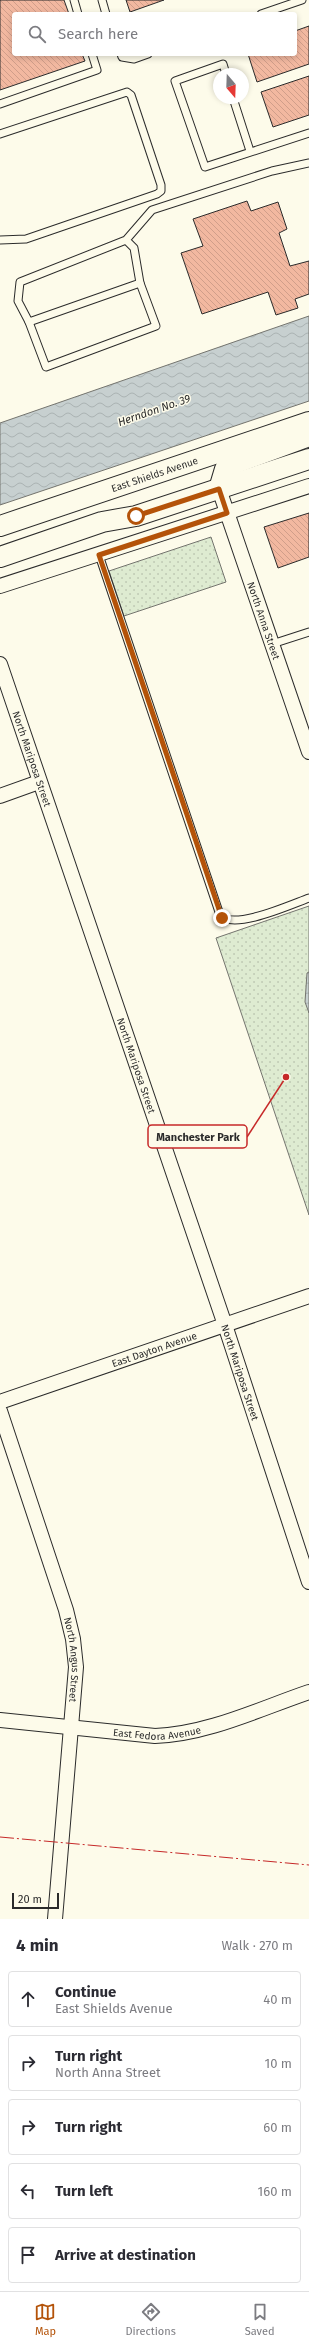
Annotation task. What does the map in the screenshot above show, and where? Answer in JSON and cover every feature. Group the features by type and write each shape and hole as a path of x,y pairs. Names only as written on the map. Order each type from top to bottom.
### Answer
{"main road":[{"name":"East Shields Avenue","path":"0,526 309,422"},
{"path":"219,489 225,469 233,464 309,436"},
{"path":"0,557 102,522 136,516 309,459"}],"street":[{"path":"0,586 309,486"},
{"name":"North Anna Street","path":"219,489 309,752"},
{"name":"North Mariposa Street","path":"0,664 225,1325 309,1582"},
{"path":"0,796 39,782"},
{"name":"East Dayton Avenue","path":"0,1402 309,1296"},
{"name":"North Angus Street","path":"0,1410 66,1610 74,1639 76,1667 55,1919"},
{"name":"East Fedora Avenue","path":"0,1720 155,1736 174,1736 194,1732 309,1692"}],"lane":[{"path":"74,0 77,12"},
{"path":"102,0 105,12"},
{"path":"267,12 302,0"},
{"path":"0,104 98,70 93,56"},
{"path":"122,56 134,59 142,56"},
{"path":"224,68 222,64 175,81 205,167 250,151 309,133"},
{"path":"0,134 127,92 131,95 161,185 158,194 26,239 0,240"},
{"path":"235,104 250,151"},
{"path":"126,240 134,248 140,282 156,326 46,367 29,322 18,302 20,282 126,240 152,210 272,171 309,163"},
{"path":"29,322 140,282"},
{"path":"99,555 220,915 227,920 248,919 309,898"},
{"path":"272,644 309,632"}],"green space":[{"path":"211,537 226,582 124,616 109,571"},
{"path":"309,906 309,1215 216,938"}],"water":[{"name":"Herndon No. 39","path":"309,316 309,401 0,505 0,423"},
{"path":"309,972 309,1013 305,1002 307,973"}],"building":[{"path":"0,0 64,0 68,12 12,12 12,56 83,56 85,61 0,90"},
{"path":"126,0 164,0 130,12"},
{"path":"309,26 309,64 257,82 249,56 297,56 297,30"},
{"path":"309,76 309,115 273,127 261,92"},
{"path":"247,201 251,211 278,202 287,229 279,233 290,266 309,261 309,294 295,299 298,308 276,315 268,292 202,314 181,253 203,246 193,219"},
{"path":"309,513 309,557 278,568 264,527"}],"power":[{"path":"0,1837 309,1865"}],"place":[{"name":"Manchester Park","path":"286,1077"}],"route":[{"path":"136,516 219,489 227,513 99,555 222,918"}]}
